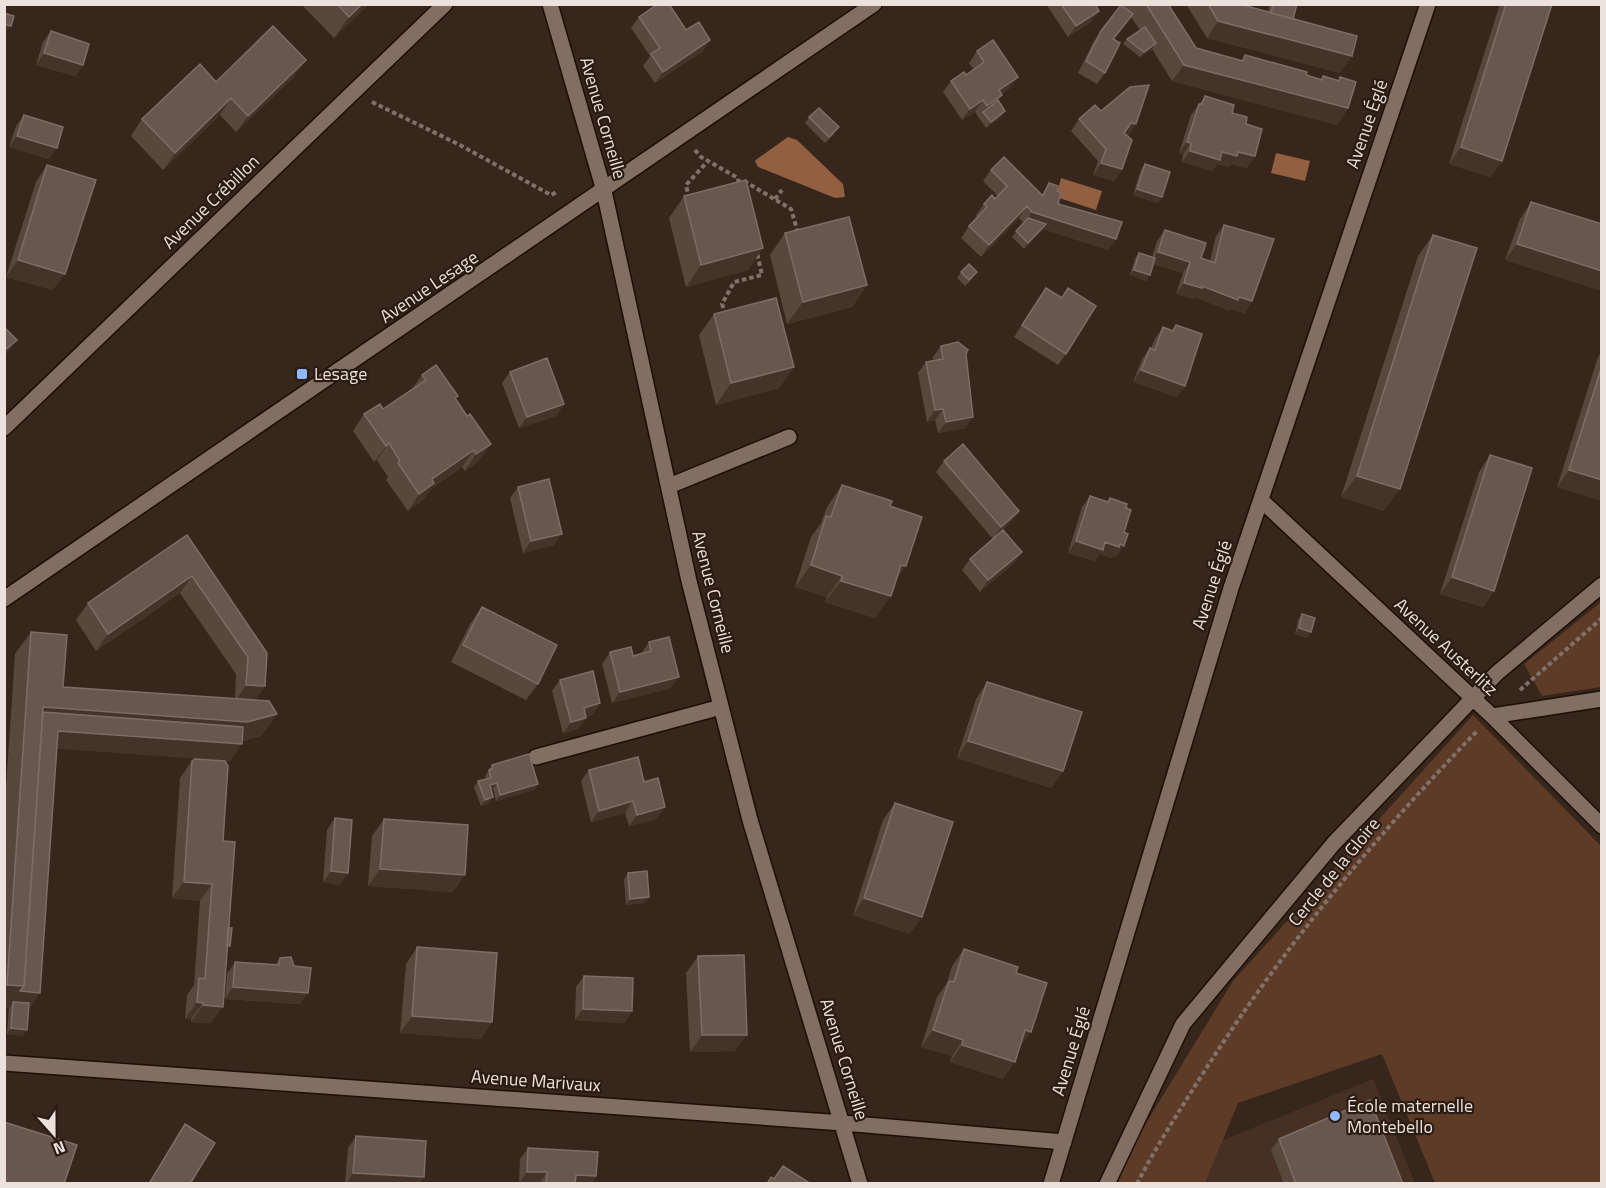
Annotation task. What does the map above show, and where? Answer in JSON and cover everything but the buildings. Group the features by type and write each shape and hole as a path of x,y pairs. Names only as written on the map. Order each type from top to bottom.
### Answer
{"street":[{"name":"Avenue Crébillon","path":"4,428 445,4"},
{"name":"Avenue Corneille","path":"550,4 604,191 669,486 750,820 860,1184"},
{"name":"Avenue Lesage","path":"4,599 604,191 874,4"},
{"name":"Avenue Églé","path":"1051,1184 1231,588 1428,4"},
{"path":"669,486 789,437"},
{"name":"Avenue Austerlitz","path":"1261,500 1492,716 1602,826"},
{"path":"1107,1184 1183,1024 1335,843 1473,698 1497,674 1602,585"},
{"path":"1492,716 1602,699"},
{"path":"536,757 721,707"},
{"name":"Avenue Marivaux","path":"4,1063 843,1123 1064,1142"}],"path":[{"path":"353,93 458,144 551,195 560,190"},
{"path":"701,157 791,209 799,237"},
{"path":"690,203 686,185 708,161"},
{"path":"738,178 740,189"},
{"path":"775,198 782,190"},
{"path":"727,320 722,304 734,282 762,275 754,243"},
{"name":"Cercle de la Gloire","path":"1137,1184 1149,1159 1232,1026 1321,906 1414,796 1492,716 1602,618"}],"shaded area":[{"path":"788,137 797,140 843,184 845,197 835,198 758,167 755,161"},
{"path":"1276,153 1310,161 1305,181 1271,173"},
{"path":"1061,178 1102,191 1096,210 1056,197"},
{"path":"1601,602 1601,687 1542,696 1524,664"},
{"path":"1473,715 1601,846 1601,1183 1435,1183 1382,1054 1238,1103 1205,1183 1117,1184 1132,1146 1233,981"},
{"name":"École maternelle Montebello","path":"1373,1079 1415,1183 1203,1183 1191,1153"}],"place":[{"name":"Lesage","path":"302,374"},
{"name":"École maternelle Montebello","path":"1335,1116"}]}
